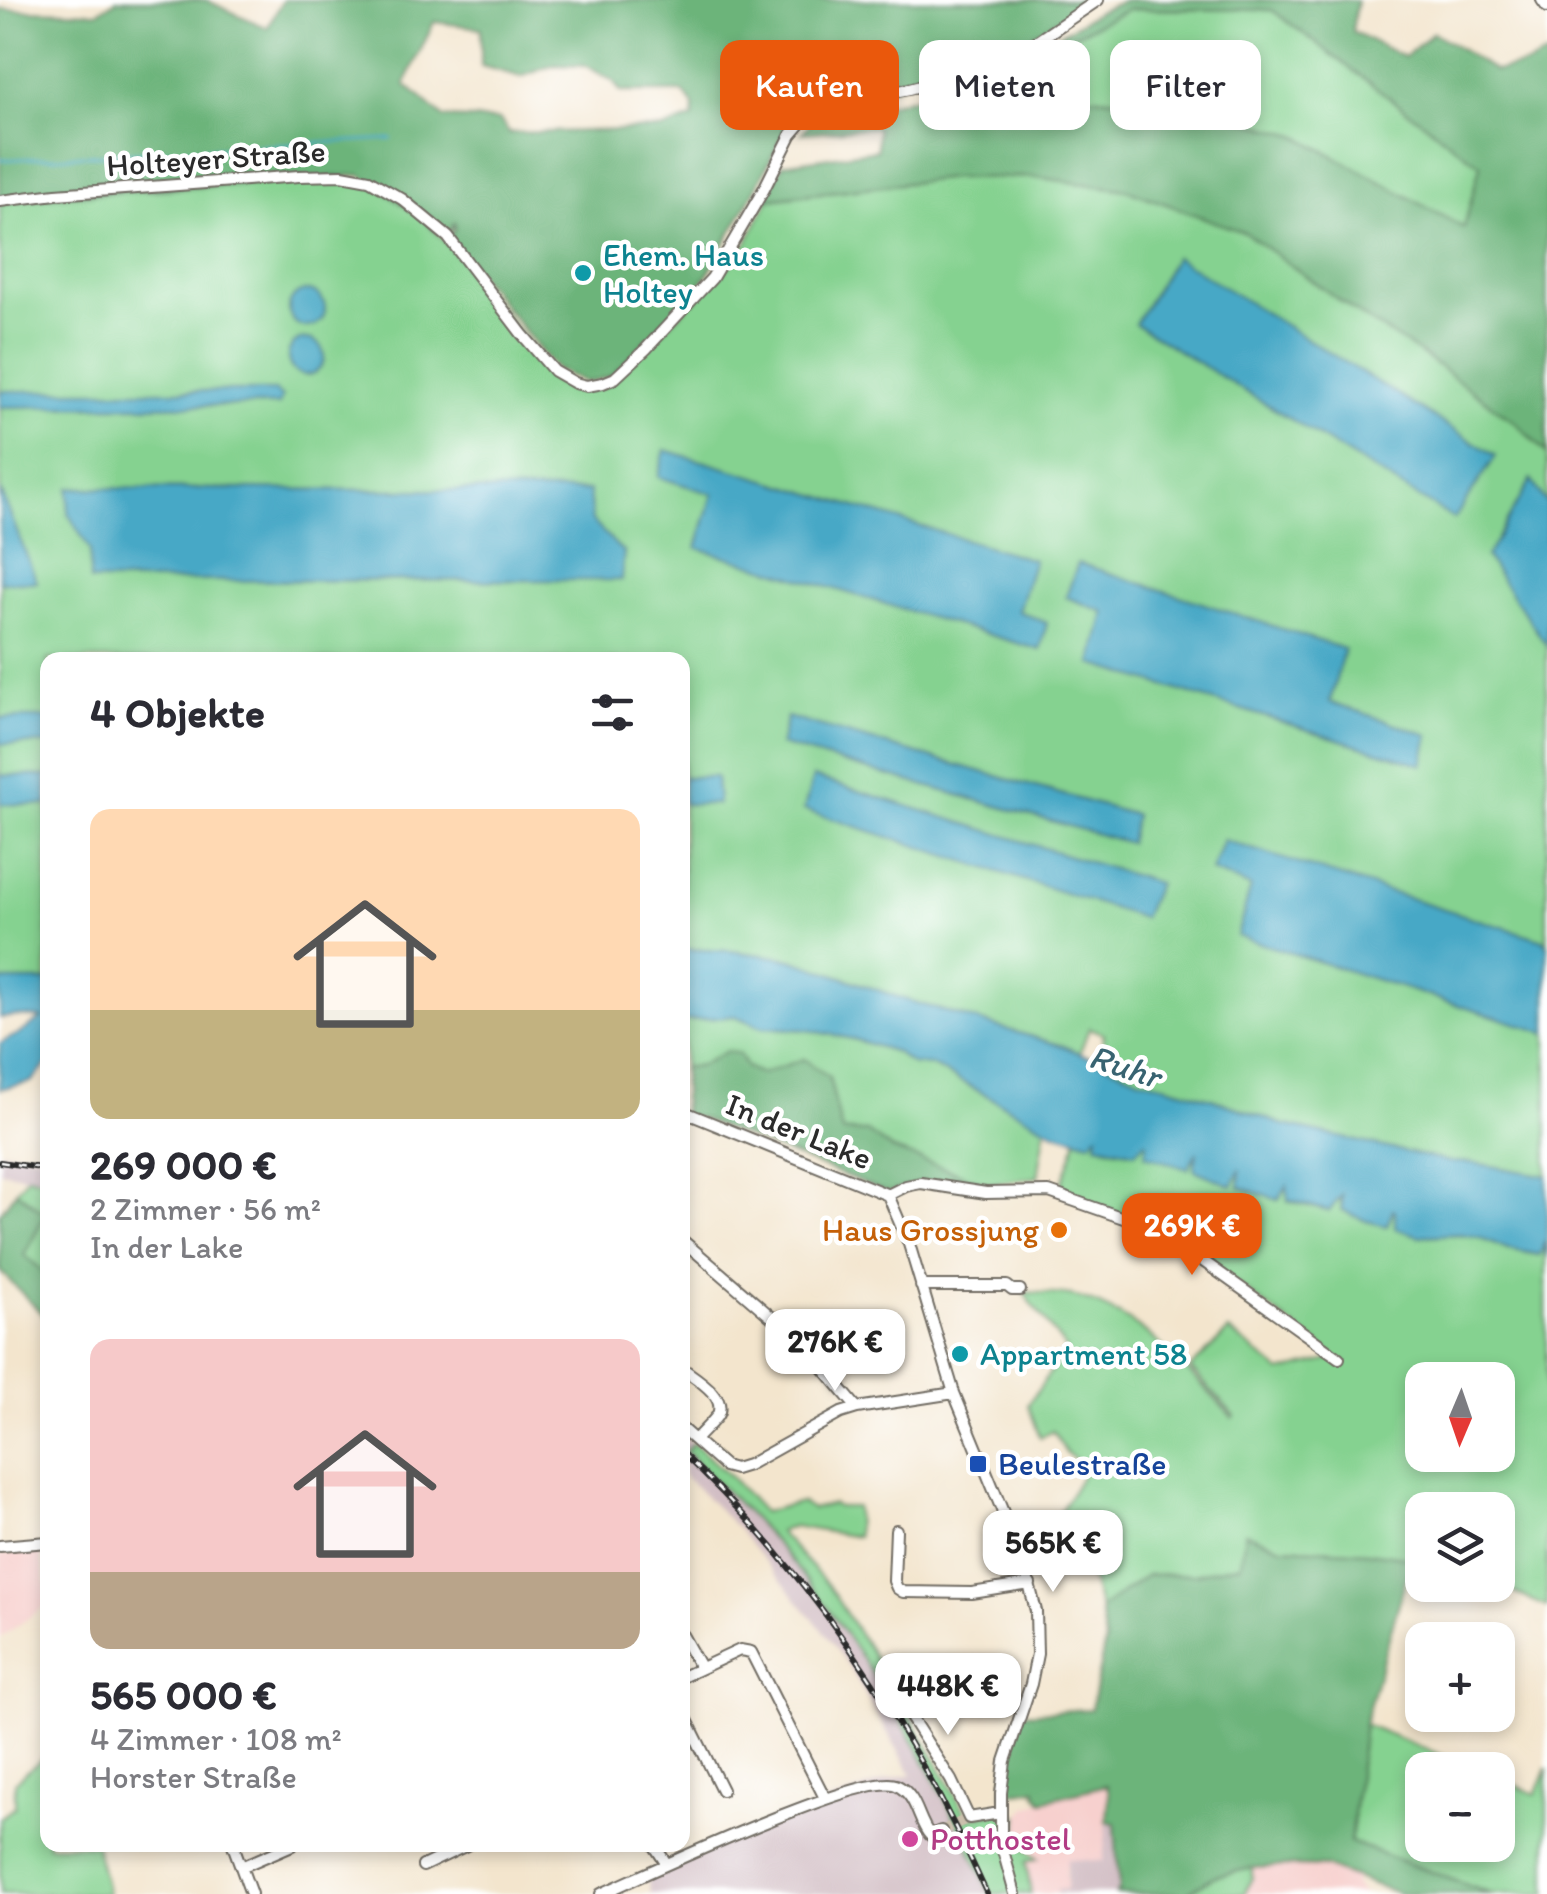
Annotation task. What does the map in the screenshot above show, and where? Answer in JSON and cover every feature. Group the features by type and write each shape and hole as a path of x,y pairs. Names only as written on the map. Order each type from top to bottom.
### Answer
{"street":[{"name":"Holteyer Straße","path":"0,201 310,176 342,175 369,180 402,199 448,237 554,372 587,386 614,378 627,368 712,278 791,135 809,114 830,105 986,68 1014,56 1098,0"},
{"path":"1542,0 1547,7"},
{"name":"In der Lake","path":"690,1114 892,1193 921,1183 986,1193 1048,1192 1152,1228 1339,1358"},
{"path":"892,1193 890,1202 897,1212 954,1394 1023,1561 1036,1611 1037,1654 1005,1761 1000,1813 1001,1842 1015,1894"},
{"path":"690,1247 804,1344 857,1408"},
{"path":"921,1286 1007,1286 1020,1290"},
{"path":"1328,1350 1344,1342"},
{"path":"690,1375 720,1404 718,1414 695,1440"},
{"path":"690,1436 730,1469 740,1468 841,1413 954,1394"},
{"path":"896,1530 894,1581 903,1592 972,1593 1030,1584"},
{"path":"0,1546 40,1543"},
{"path":"690,1649 700,1668"},
{"path":"690,1673 740,1650 751,1652 825,1798"},
{"path":"888,1680 951,1780 969,1818 1000,1813"},
{"path":"690,1726 722,1790"},
{"path":"601,1894 825,1798 880,1783 892,1783 903,1789 913,1800 926,1832 941,1831"},
{"path":"235,1852 251,1894"},
{"path":"241,1868 276,1852"},
{"path":"423,1866 452,1852"},
{"path":"659,1852 666,1863"}],"shaded area":[{"path":"0,1151 40,1155 40,1178 0,1171"},
{"path":"690,1455 750,1515 809,1583 857,1652 923,1759 991,1894 651,1894 647,1878 667,1864 912,1774 849,1667 736,1527 690,1482"},
{"path":"40,1550 40,1610 0,1638 0,1555"},
{"path":"1107,1785 1104,1862 1066,1866 1067,1889 1057,1890 1057,1894 1031,1894 1026,1861 1038,1859 1016,1843 1019,1816 1027,1807 1042,1801"},
{"path":"1107,1821 1115,1822 1119,1888 1116,1894 1057,1894 1057,1890 1067,1889 1067,1859 1103,1861"},
{"path":"1326,1867 1355,1878 1354,1885 1364,1894 1244,1894 1252,1868"}],"green space":[{"path":"117,0 206,0 267,28 283,0 1089,0 1025,40 919,40 919,75 907,79 899,79 899,40 720,40 720,130 785,130 784,133 706,277 611,376 587,383 556,370 449,238 455,222 447,235 360,175 0,198 0,9 97,12","holes":["434,22 481,28 481,66 521,77 554,65 586,66 613,81 621,92 683,92 694,106 693,118 663,129 509,133 500,120 444,118 405,84"]},
{"path":"1125,0 1357,0 1352,31 1404,57 1433,32 1495,71 1529,64 1547,55 1547,454 1516,423 1246,233 1128,190 1035,177 952,178 766,199 783,164 877,150 877,130 899,130 899,101 919,96 919,130 1090,130 1090,96 1110,98 1110,130 1261,130 1261,125 1296,135 1464,228 1480,165 1272,10 1129,9 1063,40 1051,40"},
{"path":"1129,9 1272,10 1481,165 1464,228 1296,135 1261,125 1261,40 1110,40 1110,98 1090,96 1090,40 1063,40"},
{"path":"1035,177 1128,190 1246,233 1516,423 1547,454 1547,1176 1450,1162 1281,1124 1098,1061 1104,1034 1089,1028 1079,1055 1063,1046 903,999 791,959 690,949 690,652 40,652 40,981 0,981 0,203 341,178 365,183 386,192 423,219 552,374 574,387 608,385 740,255 769,199 952,178"},
{"path":"735,1016 762,1027 808,1030 853,1039 896,1052 911,1064 930,1065 1046,1127 1038,1177 988,1184 891,1149 867,1132 842,1132 829,1077 761,1074 727,1051 690,1067 690,1020"},
{"path":"727,1051 739,1054 746,1067 761,1074 804,1059 829,1077 842,1132 867,1132 891,1149 988,1184 987,1191 921,1182 888,1193 696,1117 690,1119 690,1067"},
{"path":"1098,1134 1098,1143 1135,1152 1145,1141 1188,1168 1196,1152 1241,1170 1277,1200 1289,1186 1288,1201 1329,1211 1340,1194 1342,1211 1387,1225 1393,1209 1419,1236 1461,1234 1539,1255 1546,1242 1547,1607 1515,1593 1515,1492 1405,1492 1405,1558 1282,1547 1246,1533 1241,1564 1195,1574 1147,1575 1100,1609 1083,1553 1064,1550 1055,1520 1087,1467 1066,1453 1053,1431 1040,1437 1028,1405 1066,1349 1023,1292 1071,1296 1118,1314 1160,1345 1233,1418 1190,1368 1229,1331 1281,1372 1329,1360 1330,1353 1167,1232 1088,1203 1061,1186 1077,1139 1090,1141"},
{"path":"27,1176 40,1178 40,1209 16,1191"},
{"path":"16,1191 40,1209 40,1225 24,1255 40,1268 40,1312 0,1271 0,1213"},
{"path":"40,1225 40,1269 23,1256"},
{"path":"693,1443 731,1477 763,1512 801,1502 812,1509 832,1504 856,1507 857,1537 793,1526 779,1532 827,1584 898,1694 969,1818 999,1811 1019,1816 1016,1843 1038,1858 1026,1862 1031,1894 991,1894 931,1774 862,1658 781,1549 690,1456"},
{"path":"1245,1533 1282,1547 1405,1557 1405,1582 1364,1724 1350,1842 1491,1894 1400,1894 1326,1867 1290,1866 1252,1868 1215,1876 1185,1894 1116,1894 1119,1888 1115,1823 1107,1821 1107,1785 1042,1801 1037,1789 1003,1794 1006,1761 1023,1713 1091,1709 1105,1642 1100,1609 1147,1575 1195,1574 1241,1564"},
{"path":"1364,1724 1433,1752 1405,1752 1405,1862 1515,1862 1515,1785 1536,1794 1547,1768 1547,1894 1491,1894 1350,1842"},
{"path":"40,1760 40,1852 97,1852 108,1894 0,1894 0,1818 15,1807 15,1782"},
{"path":"1252,1868 1244,1894 1186,1894 1215,1876"}],"water":[{"path":"1175,257 1496,456 1454,519 1135,324"},
{"path":"307,291 320,296 325,309 320,322 307,327 294,322 289,309 294,296"},
{"path":"306,339 319,344 324,357 319,370 306,375 293,370 288,357 293,344"},
{"path":"0,391 274,391 282,397 279,405 0,407"},
{"path":"665,450 1034,560 1018,611 1047,623 1040,650 697,548 713,494 658,477"},
{"path":"1531,480 1547,504 1547,646 1486,557"},
{"path":"69,488 589,491 592,521 624,553 621,580 90,581 90,550 68,513"},
{"path":"1,491 37,582 0,582"},
{"path":"1078,563 1344,649 1330,702 1429,735 1423,765 1092,664 1105,612 1066,597"},
{"path":"787,717 1135,815 1129,843 780,745"},
{"path":"0,718 40,718 40,744 0,744"},
{"path":"0,775 40,776 40,805 0,804"},
{"path":"690,777 716,777 718,804 690,804"},
{"path":"813,777 1158,883 1143,918 804,810"},
{"path":"1223,840 1544,940 1547,1033 1237,936 1251,887 1211,871"},
{"path":"690,949 791,959 903,999 1063,1046 1139,1078 1211,1098 1281,1124 1450,1162 1547,1176 1547,1256 1545,1241 1540,1255 1461,1234 1419,1236 1395,1228 1393,1209 1387,1226 1366,1221 1342,1210 1342,1195 1329,1211 1288,1200 1287,1186 1278,1200 1239,1187 1240,1169 1232,1186 1194,1170 1197,1152 1188,1169 1145,1155 1145,1142 1135,1152 1097,1144 1098,1134 1090,1142 1054,1132 931,1065 911,1064 896,1052 808,1030 762,1027 735,1016 690,1020"},
{"path":"0,981 40,981 40,1018 0,1018"},
{"path":"40,1019 40,1072 31,1082 0,1089 0,1043"}],"waterway":[{"path":"0,160 392,139"}],"tunnel":[{"path":"941,1831 969,1818"}],"railway":[{"path":"0,1162 40,1168"},
{"path":"690,1461 775,1551 857,1658 927,1773 987,1894"}],"place":[{"name":"Ehem. Haus Holtey","path":"583,273"},
{"name":"Haus Grossjung","path":"1059,1230"},
{"name":"Appartment 58","path":"960,1354"},
{"name":"Beulestraße","path":"978,1464"},
{"name":"Potthostel","path":"910,1839"}],"water label":[{"name":"Ruhr","path":"1125,1066"}]}
